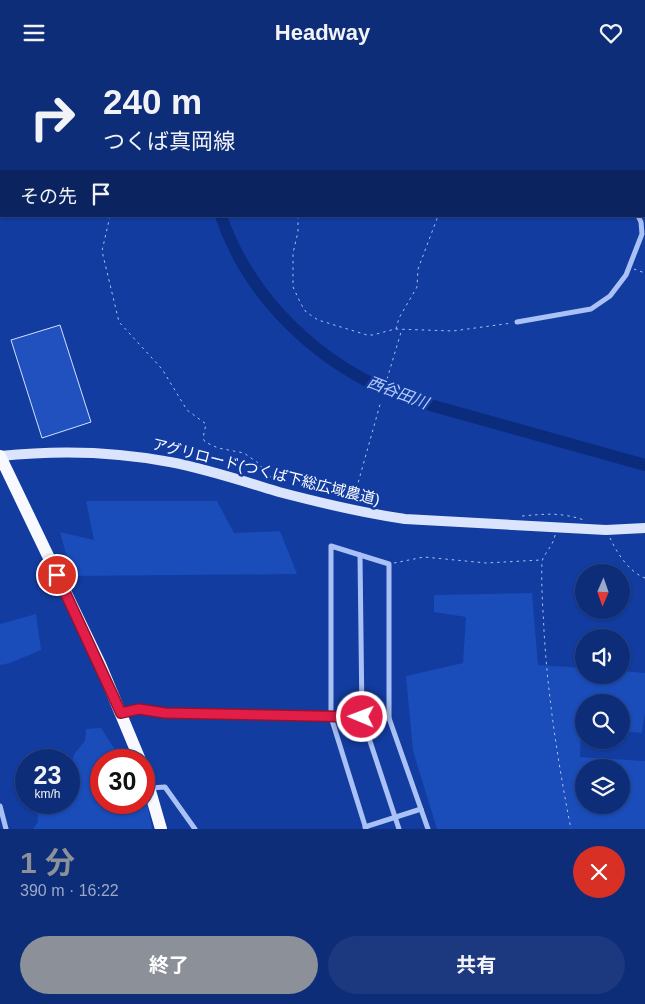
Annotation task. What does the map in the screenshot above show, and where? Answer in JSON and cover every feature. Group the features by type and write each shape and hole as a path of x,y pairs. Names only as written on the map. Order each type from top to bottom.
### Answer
{"main road":[{"path":"0,456 92,648 136,749"},
{"path":"155,806 162,829"}],"street":[{"path":"517,322 591,309 610,296 626,275 642,234 642,222 639,217"},
{"name":"アグリロード(つくば下総広域農道)","path":"0,456 58,451 131,455 193,467 351,510 405,519 606,530 645,528"},
{"path":"421,809 365,828 331,717 331,546 389,564 389,718 421,809 428,829"},
{"path":"360,555 362,717 399,829"},
{"path":"121,713 139,709 165,713 389,718"},
{"path":"155,788 165,787 195,829"},
{"path":"0,806 6,829"}],"path":[{"path":"110,217 102,251 119,322 162,369 187,410 206,424 203,438 205,442 218,448 244,453 252,458 277,483 281,492"},
{"path":"298,217 298,233 293,253 293,287 306,312 318,320 367,335 396,329 453,331 517,322"},
{"path":"396,329 399,318 417,287 418,269 438,217"},
{"path":"629,267 645,273"},
{"path":"388,379 402,329"},
{"path":"351,510 381,401"},
{"path":"556,527 554,543 542,560 542,606 549,696 558,763 570,829"},
{"path":"389,564 424,557 486,563 542,560"}],"shaded area":[{"path":"86,501 217,501 234,533 280,531 297,574 72,576 60,532 94,540"},
{"path":"532,593 538,665 575,667 575,684 630,684 630,672 645,673 645,713 642,733 630,732 630,694 575,694 575,749 580,749 580,757 612,759 575,759 575,814 630,814 630,760 645,761 645,829 437,829 413,751 406,676 463,663 466,617 434,612 434,595"},
{"path":"36,614 41,650 10,663 0,665 0,624"},
{"path":"101,728 115,749 90,749 90,814 149,814 152,829 33,829 38,822 38,814 80,814 80,749 78,749 85,741 86,729"}],"building":[{"path":"60,325 91,422 42,438 11,340"}],"waterway":[{"name":"西谷田川","path":"221,217 234,247 250,276 270,303 318,349 374,385 405,398 645,465"}],"route":[{"path":"57,575 100,664 121,713 139,709 165,713 362,717"}]}
